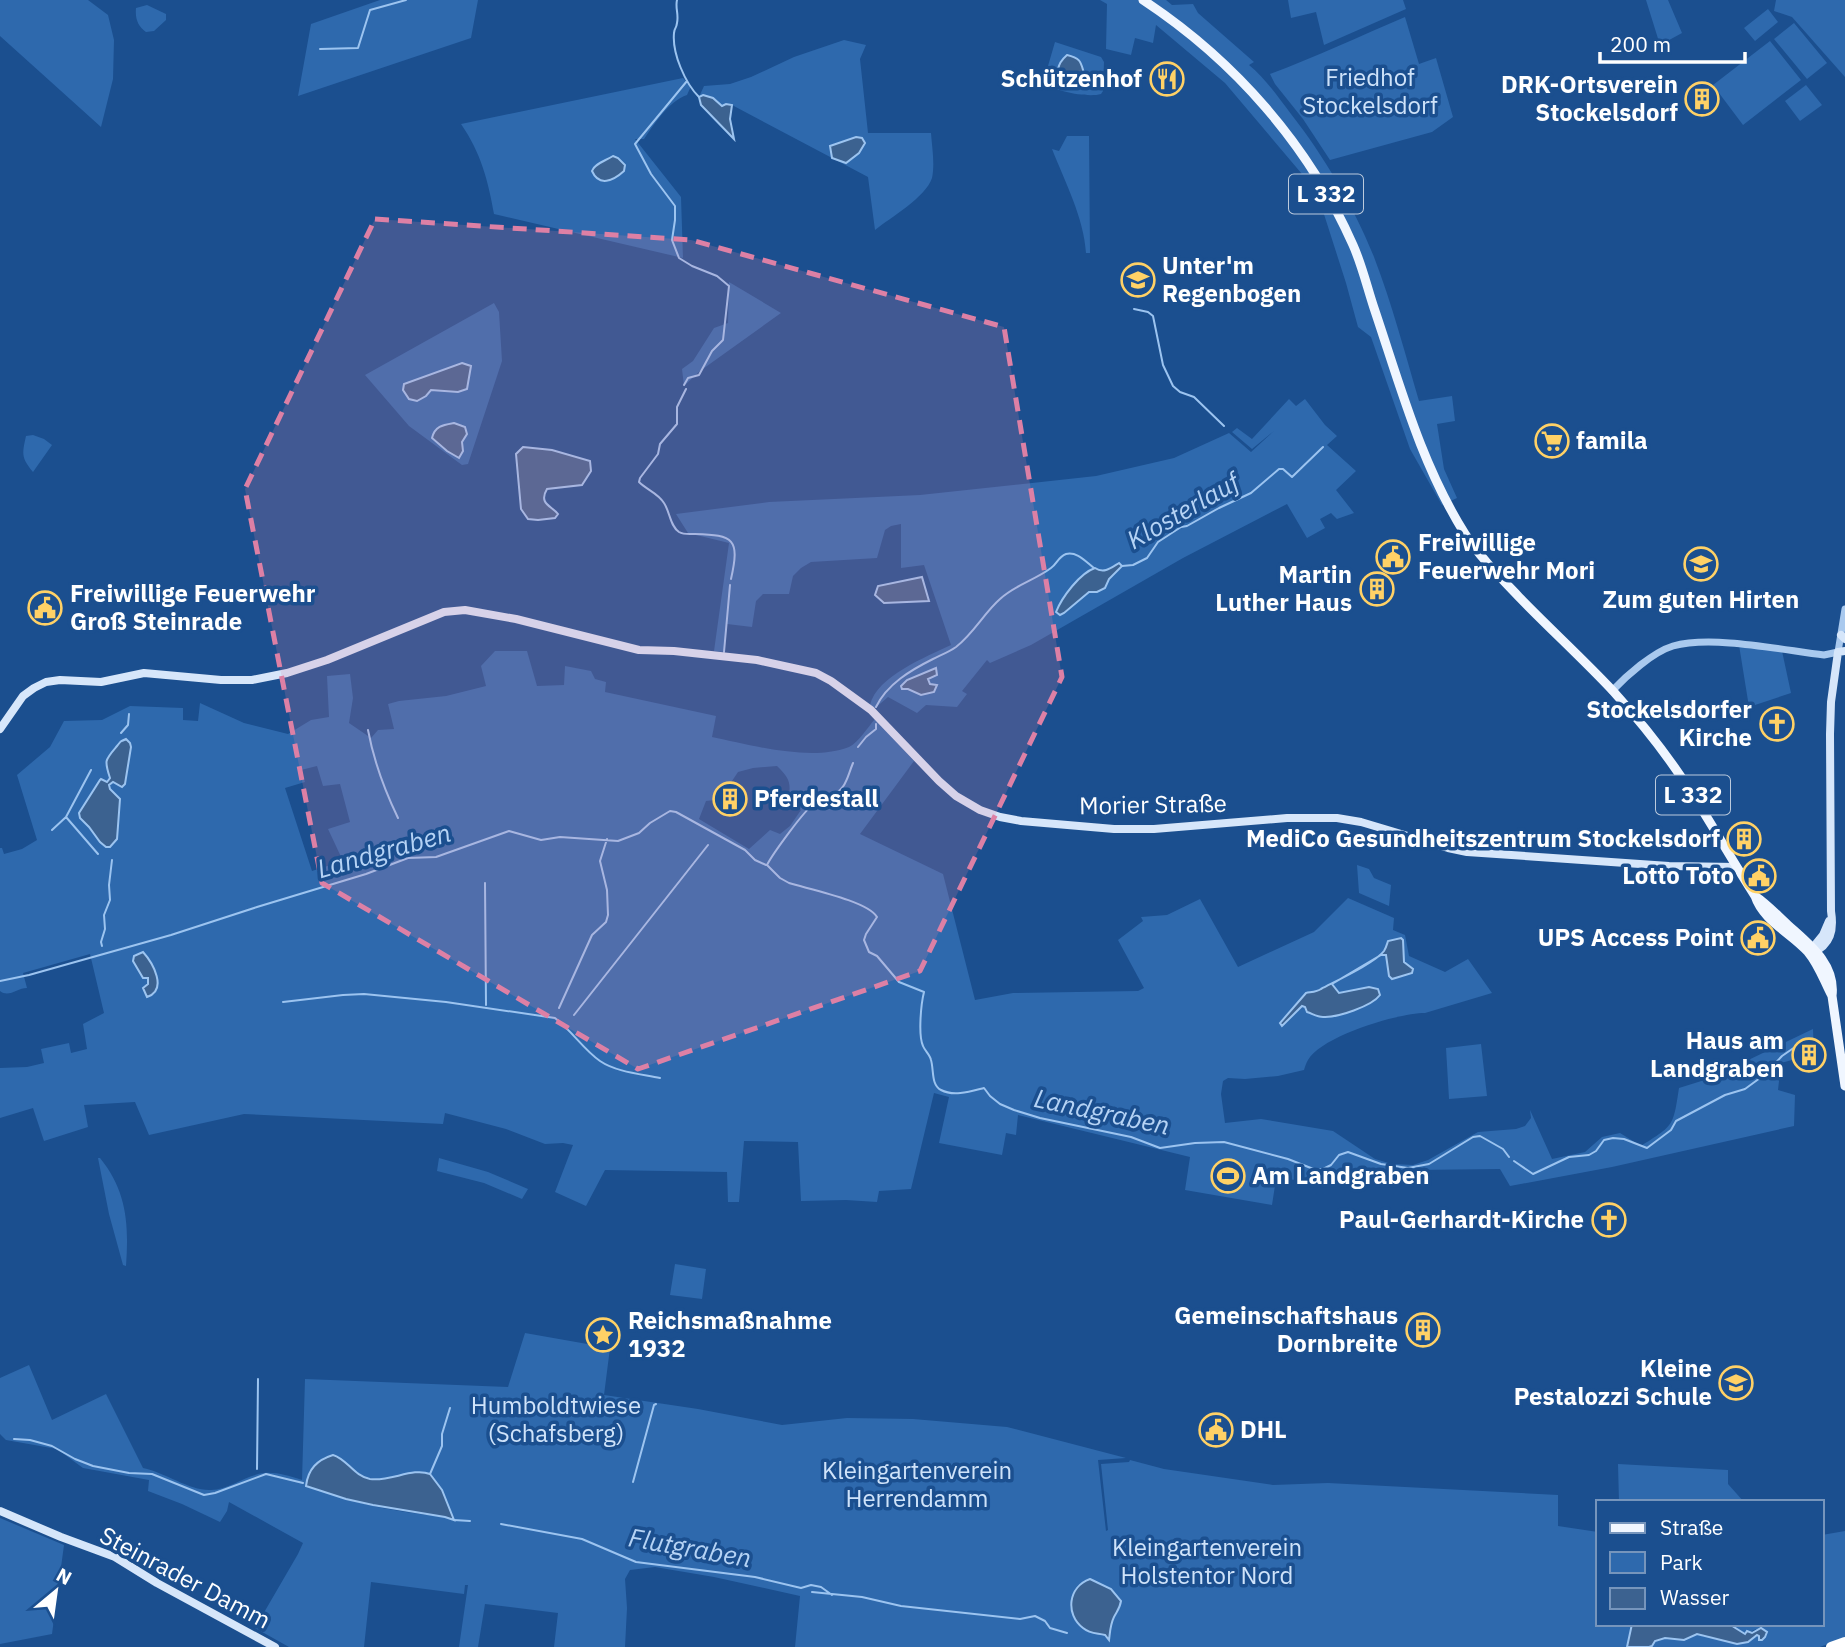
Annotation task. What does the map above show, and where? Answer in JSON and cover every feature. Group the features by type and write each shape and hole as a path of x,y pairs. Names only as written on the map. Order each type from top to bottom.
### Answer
{"highway":[{"path":"1831,1647 1845,1642"}],"main road":[{"name":"L 332","path":"1143,0 1185,30 1234,72 1303,156 1354,246 1414,429 1465,534 1505,582 1612,691 1643,728 1689,789 1755,896 1757,905 1825,964 1832,979 1845,1086"},
{"name":"Morier Straße","path":"0,729 23,696 46,681 101,682 144,673 252,680 287,673 327,660 444,612 473,611 639,650 674,650 730,657 816,673 871,710 956,796 980,810 1000,817 1114,829 1154,829 1287,818 1337,818 1361,822 1467,852 1669,866 1736,867"},
{"path":"1813,951 1829,922 1831,911 1831,702 1842,652"},
{"name":"Steinrader Damm","path":"0,1511 115,1557 275,1647"}],"street":[{"path":"1612,691 1650,659 1676,646 1728,643 1824,655 1842,652 1845,609"}],"highlighted area":[{"path":"375,219 691,240 1004,327 1062,677 920,971 638,1069 322,883 245,489"}],"green space":[{"path":"0,0 88,0 108,15 114,40 113,79 101,127 0,36"},
{"path":"380,0 478,0 471,38 298,96 311,24"},
{"path":"1100,0 1166,0 1172,5 1193,4 1198,13 1254,62 1249,65 1272,88 1303,130 1337,182 1366,238 1387,293 1419,401 1452,396 1455,421 1437,424 1444,469 1457,498 1442,505 1410,449 1371,337 1358,327 1322,208 1307,180 1225,83 1156,25 1153,43 1135,38 1131,55 1106,49 1107,4"},
{"path":"1288,0 1403,0 1406,9 1324,45 1316,12 1291,18"},
{"path":"1646,0 1668,0 1682,33 1660,45"},
{"path":"1776,0 1845,0 1845,77 1792,17 1774,11"},
{"path":"147,5 166,14 166,20 154,31 146,32 138,22 136,8"},
{"path":"1768,9 1778,22 1755,41 1744,28"},
{"name":"Friedhof Stockelsdorf","path":"1405,17 1419,64 1436,58 1453,117 1432,132 1330,160 1270,74"},
{"path":"1794,23 1827,63 1807,79 1774,39"},
{"path":"844,40 866,45 860,59 868,133 931,133 933,167 928,185 915,200 875,230 868,177 732,105 726,104 722,107 709,97 699,97 704,86 730,84 794,57"},
{"path":"1770,41 1801,80 1743,125 1713,85"},
{"path":"1055,42 1101,57 1104,62 1101,94 1071,93 1043,83"},
{"path":"683,78 691,86 687,95 668,107 644,139 635,139 681,197 683,258 494,214 483,167 461,124"},
{"path":"1806,85 1822,105 1800,121 1785,101"},
{"path":"1067,136 1089,136 1090,253 1086,253 1078,213 1052,149 1059,151"},
{"path":"729,282 781,313 700,371 684,386 682,369 693,361 714,328 728,323"},
{"path":"494,303 499,312 502,361 468,464 462,465 409,426 365,375"},
{"path":"1289,399 1296,406 1305,399 1337,436 1327,445 1356,471 1336,490 1354,513 1337,519 1331,513 1320,519 1325,528 1307,538 1287,504 1183,558 1031,645 990,663 987,660 962,691 967,694 957,707 926,705 917,713 888,697 874,709 870,705 874,695 892,676 951,645 924,565 901,568 901,524 885,530 877,558 811,562 801,568 793,576 789,594 763,594 756,601 752,627 727,624 724,652 714,651 729,543 688,533 676,514 769,502 920,495 1096,476 1174,458 1229,433 1251,452 1275,430 1252,449 1232,432 1237,428 1252,439"},
{"path":"33,435 52,445 33,472 24,459 23,451 26,436"},
{"path":"1739,645 1782,651 1791,693 1749,707"},
{"path":"495,651 527,651 537,686 564,685 565,666 591,671 595,679 606,682 605,692 716,716 712,737 781,751 817,753 849,747 875,719 914,761 860,834 943,874 975,1000 1013,993 1138,991 1144,988 1118,940 1143,921 1141,917 1167,915 1200,899 1238,967 1314,932 1348,898 1394,918 1393,930 1405,935 1409,956 1445,972 1468,959 1492,993 1425,1013 1397,1017 1344,1035 1316,1051 1304,1070 1278,1076 1228,1078 1223,1081 1221,1094 1225,1123 1261,1119 1333,1131 1375,1159 1392,1164 1413,1165 1428,1160 1478,1132 1525,1126 1531,1118 1530,1110 1552,1159 1585,1152 1602,1137 1620,1133 1641,1146 1670,1124 1679,1088 1711,1078 1813,1029 1814,1054 1781,1063 1778,1090 1795,1095 1794,1126 1612,1167 1510,1186 1500,1169 1412,1170 1396,1184 1276,1179 1272,1205 1185,1190 1190,1157 1018,1115 1016,1135 1006,1133 1002,1155 939,1143 949,1097 934,1093 911,1189 879,1191 877,1202 801,1201 798,1142 744,1141 739,1202 728,1202 727,1172 605,1170 586,1206 555,1192 573,1145 545,1144 506,1129 445,1113 443,1124 244,1114 149,1135 135,1102 84,1105 88,1127 44,1141 33,1108 0,1118 0,1068 44,1063 41,1049 69,1043 71,1053 87,1049 83,1024 104,1013 90,954 23,973 27,988 10,993 0,991 0,848 4,854 22,849 37,840 17,775 50,747 64,721 102,720 130,706 183,708 183,720 198,721 200,703 244,723 288,734 311,720 329,717 327,676 350,674 353,698 349,723 371,738 378,730 394,729 388,704 446,696 486,686 481,666","holes":["317,766 323,786 340,784 350,822 328,829 343,861 312,871 285,788 305,782 301,770","777,766 789,782 788,802 801,810 790,826 780,834 770,830 749,849 699,819 706,801 723,799 738,772"]},
{"path":"1357,865 1369,869 1374,878 1391,885 1389,906 1359,893"},
{"path":"1481,1044 1487,1096 1449,1099 1446,1048"},
{"path":"98,1158 109,1170 121,1196 127,1236 126,1266 123,1265 109,1214"},
{"path":"439,1158 488,1172 528,1189 522,1199 484,1183 437,1171"},
{"path":"675,1264 706,1269 702,1299 670,1295"},
{"path":"525,1333 610,1348 604,1395 782,1425 847,1418 913,1419 1007,1427 1126,1458 1098,1460 1106,1531 1101,1464 1130,1460 1164,1469 1273,1485 1328,1483 1558,1495 1558,1526 1596,1532 1596,1626 1632,1626 1627,1647 795,1647 800,1596 655,1567 630,1570 625,1579 625,1647 554,1647 558,1613 485,1604 478,1647 459,1647 468,1585 465,1585 464,1594 371,1582 364,1647 289,1647 255,1628 303,1543 229,1502 220,1522 148,1491 149,1480 83,1468 57,1449 6,1440 0,1434 0,1378 29,1365 52,1420 106,1394 143,1468 203,1490 225,1487 264,1473 302,1480 305,1379 508,1387","holes":["333,1455 355,1471 370,1478 395,1478 419,1472 452,1520 368,1505 325,1491 315,1464 325,1457","1090,1579 1111,1589 1120,1607 1112,1623 1109,1639 1105,1635 1083,1628 1072,1613 1070,1604 1081,1583"]},
{"path":"1618,1464 1728,1470 1728,1484 1742,1500 1619,1500"},
{"path":"0,1518 64,1545 52,1634 0,1644"},
{"path":"1845,1531 1845,1637 1820,1647 1649,1647 1655,1641 1665,1638 1684,1640 1697,1634 1705,1637 1756,1635 1762,1640 1756,1629 1746,1634 1732,1626 1824,1626 1824,1535"}],"water":[{"path":"1067,55 1079,60 1082,66 1086,79 1079,86 1067,82 1059,75 1059,66"},
{"path":"703,95 713,98 722,106 732,105 730,119 734,139 701,105 699,97"},
{"path":"856,137 862,138 865,143 859,153 846,163 832,158 830,146"},
{"path":"613,156 625,165 624,171 611,180 598,179 593,169"},
{"path":"462,363 471,366 467,389 458,392 431,390 417,401 409,399 403,390 404,384"},
{"path":"454,423 465,427 467,434 462,442 463,451 459,458 432,438 437,429"},
{"path":"523,447 552,450 590,461 591,471 582,485 547,489 544,498 558,514 555,518 528,519 521,509 516,454"},
{"path":"1119,563 1122,566 1109,579 1105,588 1089,592 1060,615 1056,612 1067,593 1083,575 1095,568 1104,570"},
{"path":"922,577 929,601 884,603 875,595 878,586"},
{"path":"936,668 937,675 928,679 930,684 937,685 934,692 921,695 902,689 901,686 907,680"},
{"path":"126,739 131,747 125,784 122,787 113,782 109,785 120,799 117,839 110,847 106,847 80,818 79,813 100,780 107,782 110,778 106,764 108,758 121,741"},
{"path":"1401,938 1404,962 1413,969 1412,973 1392,979 1389,976 1386,955 1378,957 1388,941"},
{"path":"143,952 154,969 158,983 157,989 147,997 143,988 148,984 148,978 143,978 133,961 134,956"},
{"path":"1340,979 1332,984 1339,993 1369,987 1378,989 1380,995 1362,1007 1329,1017 1307,1012 1302,1006 1282,1026 1280,1023 1306,993 1318,991"},
{"path":"333,1455 359,1475 370,1479 416,1472 430,1474 442,1490 454,1520 346,1499 306,1486 314,1466"},
{"path":"1090,1579 1111,1589 1121,1601 1112,1623 1109,1640 1105,1635 1086,1630 1073,1616 1073,1594"},
{"path":"1632,1626 1732,1626 1745,1634 1747,1631 1752,1633 1761,1628 1767,1632 1762,1640 1759,1640 1757,1635 1748,1642 1737,1644 1697,1634 1684,1640 1665,1638 1655,1641 1649,1647 1627,1647"}],"waterway":[{"path":"320,49 358,48 370,10 406,0"},
{"path":"677,0 677,25 674,33 677,58 684,76 699,97"},
{"path":"684,385 688,378 699,375 712,351 723,340 729,286 717,276 679,258 672,240 675,206 651,174 635,144 687,81"},
{"path":"1134,309 1153,316 1163,365 1173,386 1194,397 1224,426"},
{"path":"686,389 677,407 677,424 660,444 658,454 639,482 662,500 679,532 718,536 731,542 735,555 731,579"},
{"name":"Klosterlauf","path":"1122,566 1133,565 1147,558 1158,542 1181,527 1251,493 1279,469 1292,477 1323,447"},
{"name":"Klosterlauf","path":"876,707 886,691 900,678 956,647 1000,599 1051,568 1063,555 1070,553 1078,556 1094,568"},
{"path":"724,652 730,585"},
{"path":"121,733 128,725 129,714"},
{"path":"858,747 876,729 876,724"},
{"path":"368,730 380,775 398,818"},
{"name":"Landgraben","path":"853,763 843,787 810,808 767,865 789,883 850,901 871,911 877,917 864,940 869,952 877,956 899,982 924,992 920,1019 921,1041 930,1058 936,1085 941,1090 957,1093 984,1088 1000,1104 1014,1110 1131,1137 1160,1148 1224,1142 1288,1159 1316,1170 1331,1165 1339,1155 1348,1152 1381,1164 1408,1168 1429,1164 1473,1137 1480,1136 1503,1149 1509,1157"},
{"path":"52,830 66,817 91,770"},
{"name":"Landgraben","path":"0,981 171,935 366,874 408,858 436,857 509,831 541,840 560,837 618,841 639,833 670,811 745,850 755,860 766,865"},
{"path":"66,817 98,854"},
{"path":"559,1008 592,935 606,922 608,915 607,890 600,861 607,839"},
{"path":"574,1015 708,845"},
{"path":"102,946 104,915 110,900 112,860"},
{"path":"485,883 486,1005"},
{"path":"283,1002 364,994 446,1002 555,1018 594,1057 606,1065 660,1078"},
{"name":"Landgraben","path":"1767,1072 1795,1047"},
{"name":"Landgraben","path":"1514,1161 1533,1174 1569,1157 1589,1155 1596,1151 1604,1140 1624,1139 1647,1148 1671,1130 1676,1121 1725,1095 1745,1089 1760,1078"},
{"path":"257,1469 258,1379"},
{"path":"633,1482 656,1404"},
{"path":"430,1474 442,1446 442,1434 450,1408"},
{"name":"Flutgraben","path":"14,1439 52,1446 93,1466 152,1474 204,1495 266,1474 303,1483"},
{"name":"Flutgraben","path":"454,1520 470,1521"},
{"name":"Flutgraben","path":"501,1524 582,1539 636,1562 755,1577 801,1588 811,1585 821,1587 832,1595"},
{"name":"Flutgraben","path":"812,1592 862,1597 901,1606 1020,1619 1035,1616 1045,1621 1050,1628 1067,1633"}],"place":[{"name":"Schützenhof","path":"1167,79"},
{"name":"DRK-Ortsverein Stockelsdorf","path":"1702,99"},
{"name":"Unter'm Regenbogen","path":"1138,280"},
{"name":"famila","path":"1552,441"},
{"name":"Freiwillige Feuerwehr Mori","path":"1393,557"},
{"name":"Zum guten Hirten","path":"1701,564"},
{"name":"Martin Luther Haus","path":"1377,589"},
{"name":"Freiwillige Feuerwehr Groß Steinrade","path":"45,608"},
{"name":"Stockelsdorfer Kirche","path":"1777,724"},
{"name":"Pferdestall","path":"730,799"},
{"name":"MediCo Gesundheitszentrum Stockelsdorf","path":"1744,839"},
{"name":"Lotto Toto","path":"1759,876"},
{"name":"UPS Access Point","path":"1758,938"},
{"name":"Haus am Landgraben","path":"1809,1055"},
{"name":"Am Landgraben","path":"1228,1176"},
{"name":"Paul-Gerhardt-Kirche","path":"1609,1220"},
{"name":"Gemeinschaftshaus Dornbreite","path":"1423,1330"},
{"name":"Reichsmaßnahme 1932","path":"603,1335"},
{"name":"Kleine Pestalozzi Schule","path":"1736,1383"},
{"name":"DHL","path":"1216,1430"}],"park label":[{"name":"Humboldtwiese (Schafsberg)","path":"556,1420"},
{"name":"Kleingartenverein Herrendamm","path":"917,1485"},
{"name":"Kleingartenverein Holstentor Nord","path":"1207,1562"}]}
